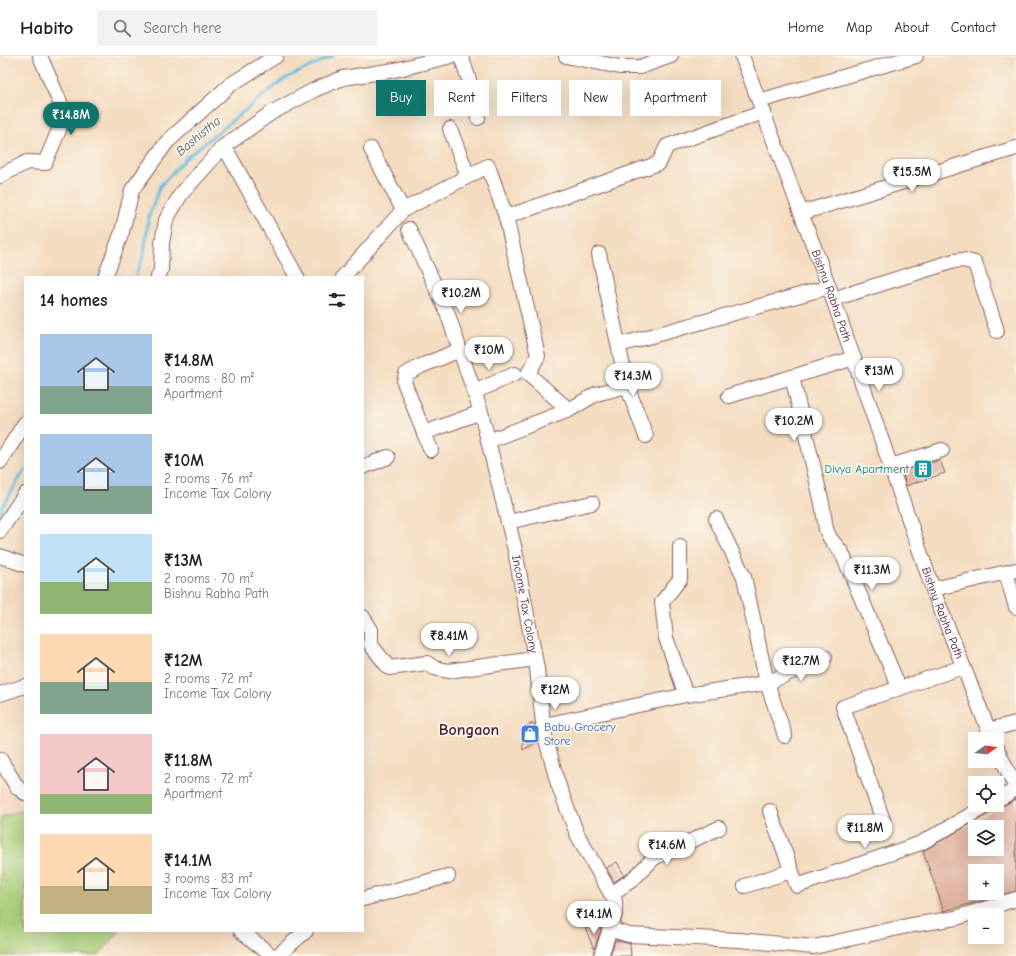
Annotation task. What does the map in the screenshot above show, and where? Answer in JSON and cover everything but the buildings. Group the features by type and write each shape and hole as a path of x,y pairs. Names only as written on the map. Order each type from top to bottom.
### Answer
{"street":[{"path":"0,176 8,170 28,162 45,163 60,130 62,107 40,56"},
{"path":"105,276 122,232 132,190 167,142 230,86 275,56"},
{"path":"158,276 161,270 162,243 166,220 181,194 223,147 271,113 316,88 343,78 395,70 451,56"},
{"path":"461,56 473,92 478,118"},
{"path":"566,56 620,67 640,67 672,56"},
{"name":"Bishnu Rabha Path","path":"742,56 831,293 933,589 989,732"},
{"path":"506,217 659,163 667,146 761,107 916,56"},
{"path":"450,129 468,176"},
{"path":"223,147 228,153 296,276"},
{"path":"801,213 1016,148"},
{"path":"371,149 403,210"},
{"path":"344,276 403,210 488,166 506,217 538,356 528,374 569,410"},
{"name":"Income Tax Colony","path":"409,229 447,312 474,392 490,447 515,550 535,659 544,725 558,784 577,834 615,901 615,914 601,956"},
{"path":"599,254 627,386 646,436"},
{"path":"619,345 954,261 971,261 975,263 997,331"},
{"path":"431,450 404,382 406,374 421,366 460,350"},
{"path":"729,396 854,358"},
{"path":"474,392 515,374"},
{"path":"792,376 828,533 833,543 842,553 899,687"},
{"path":"490,447 569,410 596,394 627,386"},
{"path":"424,433 473,415"},
{"path":"0,462 24,425"},
{"path":"891,466 942,450"},
{"path":"364,466 388,457"},
{"path":"0,531 24,495"},
{"path":"508,522 592,503"},
{"path":"716,519 744,577 767,683 785,736"},
{"path":"680,547 680,579 662,602 666,638 686,694"},
{"path":"0,556 24,565"},
{"path":"933,589 1011,572 1016,608"},
{"path":"364,619 371,630 371,645 389,668 427,663 434,668 448,671 535,659"},
{"path":"544,725 686,694 767,683 825,657"},
{"path":"883,820 843,707 899,687 963,667"},
{"path":"0,694 24,686"},
{"path":"995,732 1016,723"},
{"path":"0,759 17,786 24,792"},
{"path":"1004,764 1016,789 1004,796"},
{"path":"770,811 796,886 920,843 975,812"},
{"path":"611,894 632,880 654,858 719,828"},
{"path":"745,886 791,871"},
{"path":"364,899 448,876"},
{"path":"610,929 629,935 739,940 814,947 907,926 956,918 1016,899"},
{"path":"242,932 272,956"},
{"path":"277,956 305,932"}],"shaded area":[{"path":"0,785 2,789 24,810 0,817"}],"green space":[{"path":"24,810 24,932 119,932 98,956 0,956 0,817"}],"waterway":[{"name":"Bashistha","path":"135,276 144,254 149,216 160,186 186,158 284,79 333,56"},
{"name":"Bashistha","path":"0,511 24,471"}],"place":[{"name":"Divya Apartment","path":"923,469"},
{"name":"Babu Grocery Store","path":"530,734"}],"district":[{"name":"Bongaon","path":"469,730"}]}
